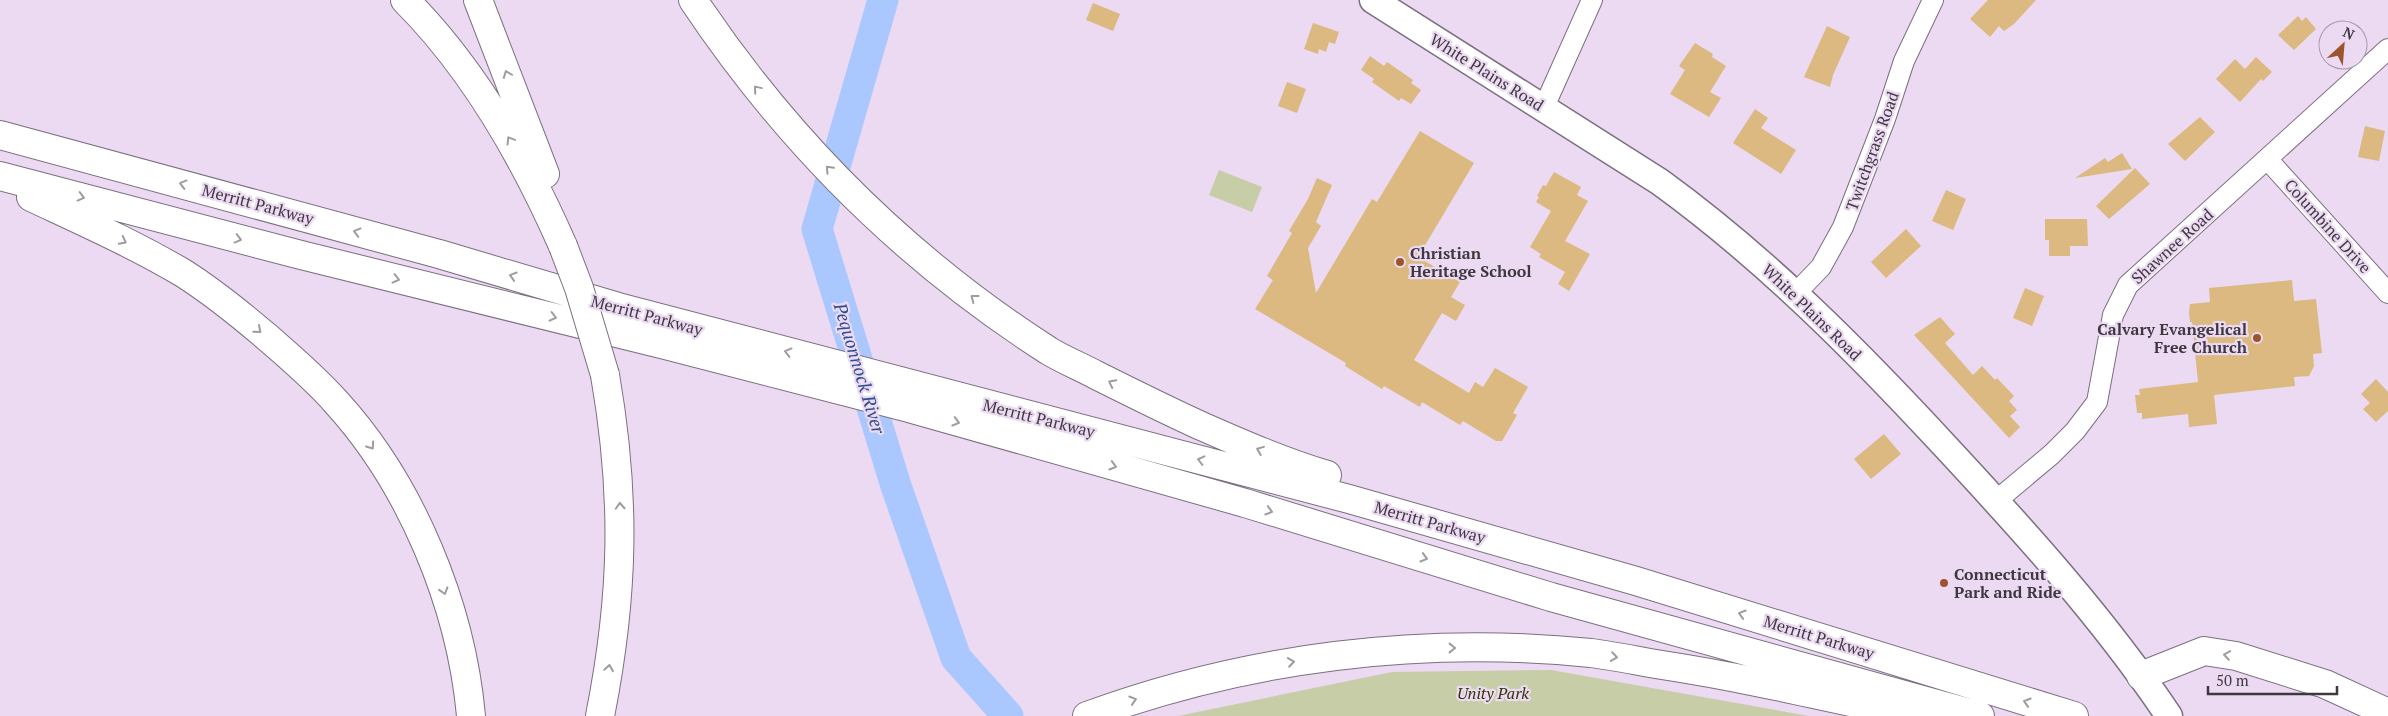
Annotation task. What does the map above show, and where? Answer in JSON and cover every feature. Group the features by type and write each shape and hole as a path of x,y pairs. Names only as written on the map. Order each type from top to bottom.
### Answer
{"highway":[{"path":"405,0 441,40 499,121 569,248"},
{"path":"478,0 569,248 605,375 618,469 620,561 613,639 600,716"},
{"path":"693,0 746,76 788,126 901,242 977,301 1043,346 1162,408 1305,469 1500,528 1636,581"},
{"name":"Merritt Parkway","path":"0,135 439,254 627,309 1311,489 1636,581 2074,716"},
{"name":"Merritt Parkway","path":"0,176 327,262 909,408 1245,503 1551,597 1980,716"},
{"path":"0,183 125,241 183,274 228,304 293,360 336,402 374,450 412,515 438,571 457,634 471,716"},
{"path":"1087,716 1186,684 1273,664 1354,653 1434,648 1514,648 1601,655 1702,671 1915,716"},
{"path":"2141,676 2204,651 2236,656 2326,684 2388,713"}],"main road":[{"name":"White Plains Road","path":"1373,0 1617,153 1704,214 1796,293 1896,394 1996,500 2082,598 2169,716"}],"street":[{"path":"1544,108 1592,0"},
{"name":"Twitchgrass Road","path":"1796,293 1821,267 1843,227 1885,120 1904,61 1933,0"},
{"name":"Shawnee Road","path":"1996,500 2052,454 2075,431 2097,402 2113,315 2128,286 2388,49"},
{"name":"Columbine Drive","path":"2268,160 2388,292"}],"green space":[{"path":"1219,170 1262,187 1252,212 1209,195"},
{"name":"Unity Park","path":"1551,670 1809,716 1178,716 1392,672"}],"building":[{"path":"1988,0 2036,0 2014,24 2004,31 1999,26 1990,37 1970,19"},
{"path":"1093,3 1120,14 1113,31 1086,20"},
{"path":"2298,16 2302,21 2306,17 2316,29 2294,50 2278,35"},
{"path":"1313,23 1339,32 1335,44 1329,42 1326,52 1319,49 1318,54 1304,49"},
{"path":"1827,26 1850,37 1833,75 1830,87 1804,77"},
{"path":"1695,43 1713,54 1712,57 1726,66 1710,92 1721,98 1709,117 1670,94 1685,70 1679,66"},
{"path":"1370,56 1384,66 1387,62 1413,80 1411,83 1421,90 1411,104 1401,98 1399,101 1372,82 1374,79 1361,70"},
{"path":"2256,57 2272,72 2263,81 2261,79 2240,102 2216,79 2235,59 2245,69"},
{"path":"1287,82 1306,89 1297,113 1278,106"},
{"path":"1755,109 1768,118 1761,128 1796,150 1781,174 1733,143"},
{"path":"2200,117 2215,132 2185,161 2168,144"},
{"path":"2365,126 2385,131 2379,161 2358,157"},
{"path":"1420,131 1474,163 1418,257 1460,282 1451,297 1465,305 1456,321 1442,313 1414,360 1469,393 1475,382 1483,387 1495,368 1528,387 1513,413 1517,415 1502,441 1496,441 1463,421 1460,425 1422,402 1420,407 1384,386 1382,389 1345,366 1346,363 1255,309 1273,280 1267,276 1292,233 1289,231 1308,199 1317,178 1332,185 1316,222 1321,226 1308,248 1316,293 1372,199 1377,202"},
{"path":"2122,153 2132,169 2075,178 2105,158 2108,162"},
{"path":"2135,168 2150,184 2109,219 2096,206"},
{"path":"1554,172 1581,187 1577,195 1588,201 1565,241 1590,254 1569,291 1558,284 1565,272 1539,257 1541,254 1530,247 1551,211 1536,202 1543,185 1546,186"},
{"path":"1946,190 1966,199 1953,230 1932,221"},
{"path":"2045,219 2087,219 2088,246 2070,246 2070,256 2049,256 2049,240 2045,240"},
{"path":"1906,229 1921,246 1886,278 1871,262"},
{"name":"Calvary Evangelical Free Church","path":"2292,280 2294,301 2316,299 2322,353 2313,354 2314,366 2309,376 2294,377 2295,386 2214,395 2217,424 2189,427 2188,414 2142,419 2142,413 2137,413 2135,395 2140,395 2139,389 2198,382 2192,322 2190,322 2189,313 2190,304 2210,302 2209,288"},
{"path":"2025,288 2044,296 2032,326 2013,318"},
{"path":"1940,317 1955,334 1945,343 1973,375 1982,366 1995,380 1997,378 2014,396 2009,401 2017,410 2010,416 2020,427 2009,438 1914,335"},
{"path":"2376,379 2388,392 2388,411 2376,422 2363,409 2370,403 2361,394"},
{"path":"1884,434 1901,454 1871,479 1854,459"}],"waterway":[{"name":"Pequonnock River","path":"883,0 817,229 896,486 956,658 1008,716"}],"place":[{"name":"Christian Heritage School","path":"1400,262"},
{"name":"Calvary Evangelical Free Church","path":"2257,338"},
{"name":"Connecticut Park and Ride","path":"1944,583"}]}
